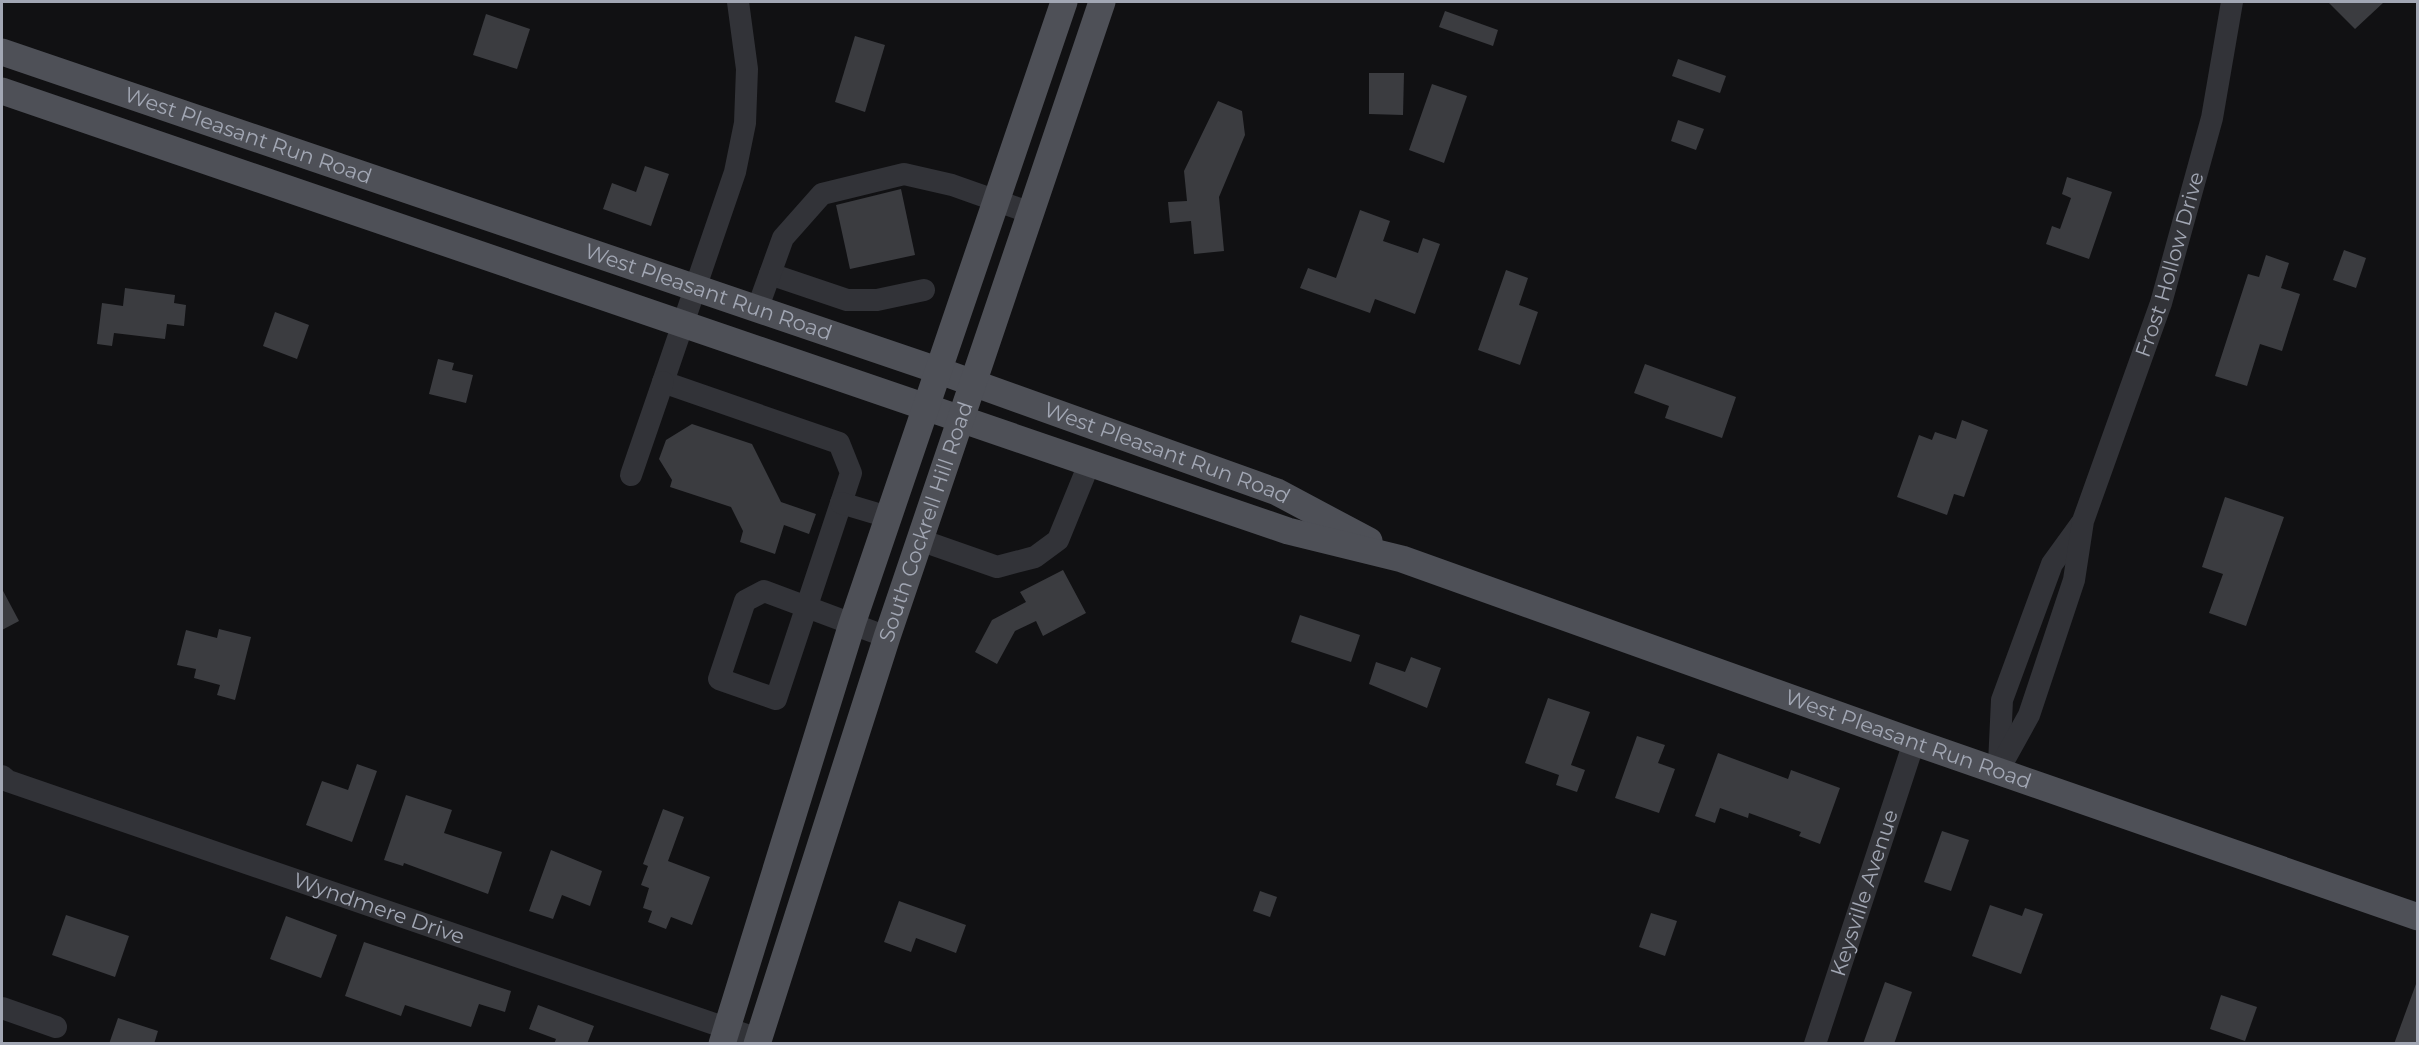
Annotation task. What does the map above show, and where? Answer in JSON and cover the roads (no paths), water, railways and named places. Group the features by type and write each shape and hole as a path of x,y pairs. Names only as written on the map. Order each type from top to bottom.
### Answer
{"main road":[{"name":"South Cockrell Hill Road","path":"724,1036 852,624 924,407 1064,2"},
{"name":"South Cockrell Hill Road","path":"757,1041 887,637 1102,2"},
{"name":"West Pleasant Run Road","path":"2,52 937,369 1277,492 1402,559"},
{"name":"West Pleasant Run Road","path":"2,91 1288,531 1402,559 1914,742 2418,917"}],"street":[{"path":"631,475 735,172 745,123 747,69 738,2"},
{"name":"Frost Hollow Drive","path":"1998,771 2029,716 2074,579 2083,521 2161,303 2212,118 2232,2"},
{"path":"758,308 783,238 822,194 904,174 952,185 1031,213"},
{"path":"770,274 847,300 877,300 924,290"},
{"path":"663,382 839,443 851,472 807,606 776,699 719,679 745,601 764,591 807,606 887,637"},
{"path":"920,540 997,567 1035,557 1058,540 1089,464"},
{"path":"841,503 888,517"},
{"name":"Frost Hollow Drive","path":"1998,771 2002,700 2052,564 2083,521"},
{"name":"Keysville Avenue","path":"1815,1044 1914,742"},
{"name":"Wyndmere Drive","path":"2,776 8,781 326,888 724,1036 757,1041"},
{"path":"2,1008 56,1028"}]}
